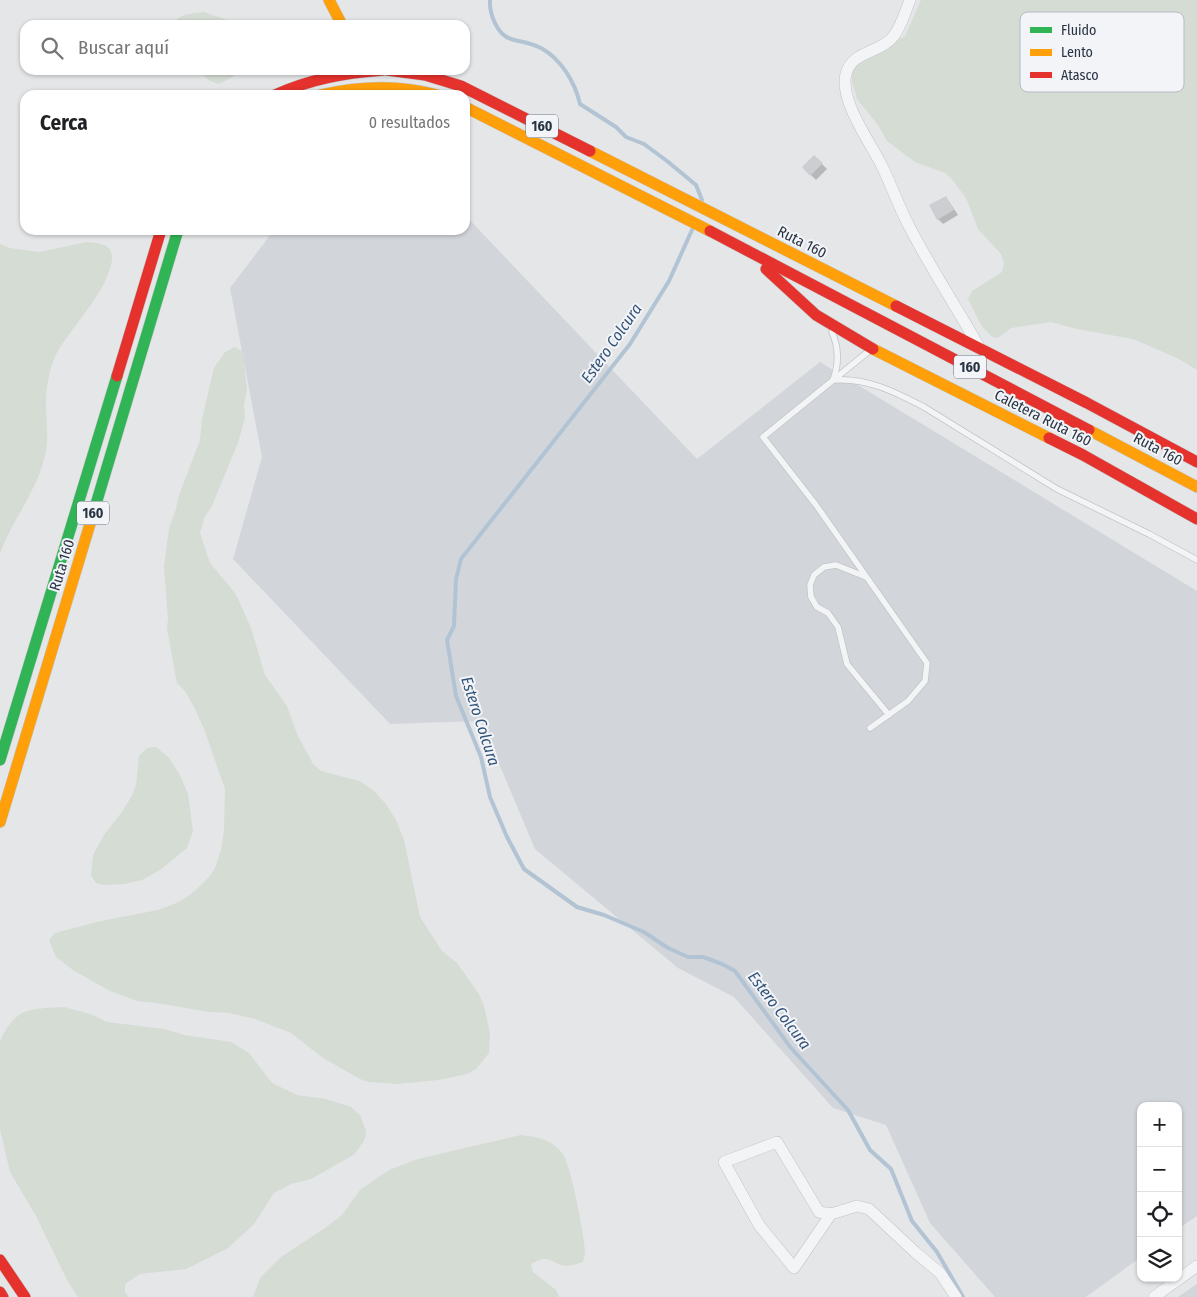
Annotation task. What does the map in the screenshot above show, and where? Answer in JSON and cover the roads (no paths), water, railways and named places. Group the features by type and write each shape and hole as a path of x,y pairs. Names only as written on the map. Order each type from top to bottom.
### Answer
{"main road":[{"path":"330,0 340,20"},
{"name":"Ruta 160","path":"287,90 309,81 338,75"},
{"name":"Ruta 160","path":"429,75 446,79 469,90"},
{"path":"343,90 370,87 414,90"},
{"name":"Ruta 160","path":"470,91 980,348 1197,462"},
{"name":"Ruta 160","path":"470,109 744,248 1197,487"},
{"name":"Ruta 160","path":"0,760 159,235"},
{"name":"Ruta 160","path":"0,822 176,235"},
{"name":"Caletera Ruta 160","path":"744,248 816,314 873,349 1083,455 1197,519"},
{"path":"0,1260 24,1297"},
{"path":"0,1292 3,1297"}],"street":[{"path":"910,0 892,39 879,48 860,56 852,63 847,73 846,89 858,122 882,167 906,219 980,348"},
{"path":"831,1214 794,1268 759,1224 724,1162 777,1142 819,1212 831,1214 856,1206 869,1209 940,1273 956,1297"},
{"path":"1154,1297 1197,1266"}],"lane":[{"path":"816,314 828,324 836,342 838,362 833,380"},
{"path":"870,728 908,701 924,681 928,664 816,505 763,437 873,349"},
{"path":"833,380 851,379 860,381 906,397 1057,489 1197,560"},
{"path":"867,577 836,565 824,567 814,575 810,585 811,597 817,607 828,613 838,627 847,664 889,715"}],"waterway":[{"name":"Estero Colcura","path":"490,0 495,23 506,37 534,45 555,58 571,80 580,104 616,127 626,137 644,144 667,161 696,185 702,200"},
{"name":"Estero Colcura","path":"692,230 669,281 630,344 461,559 456,579 454,626 447,640 456,696 481,757 490,797 507,837 524,869 577,907 604,915 644,932 668,948 688,957 703,957 735,971 791,1048 848,1110 870,1150 891,1169 912,1221 937,1252 963,1297"}]}
